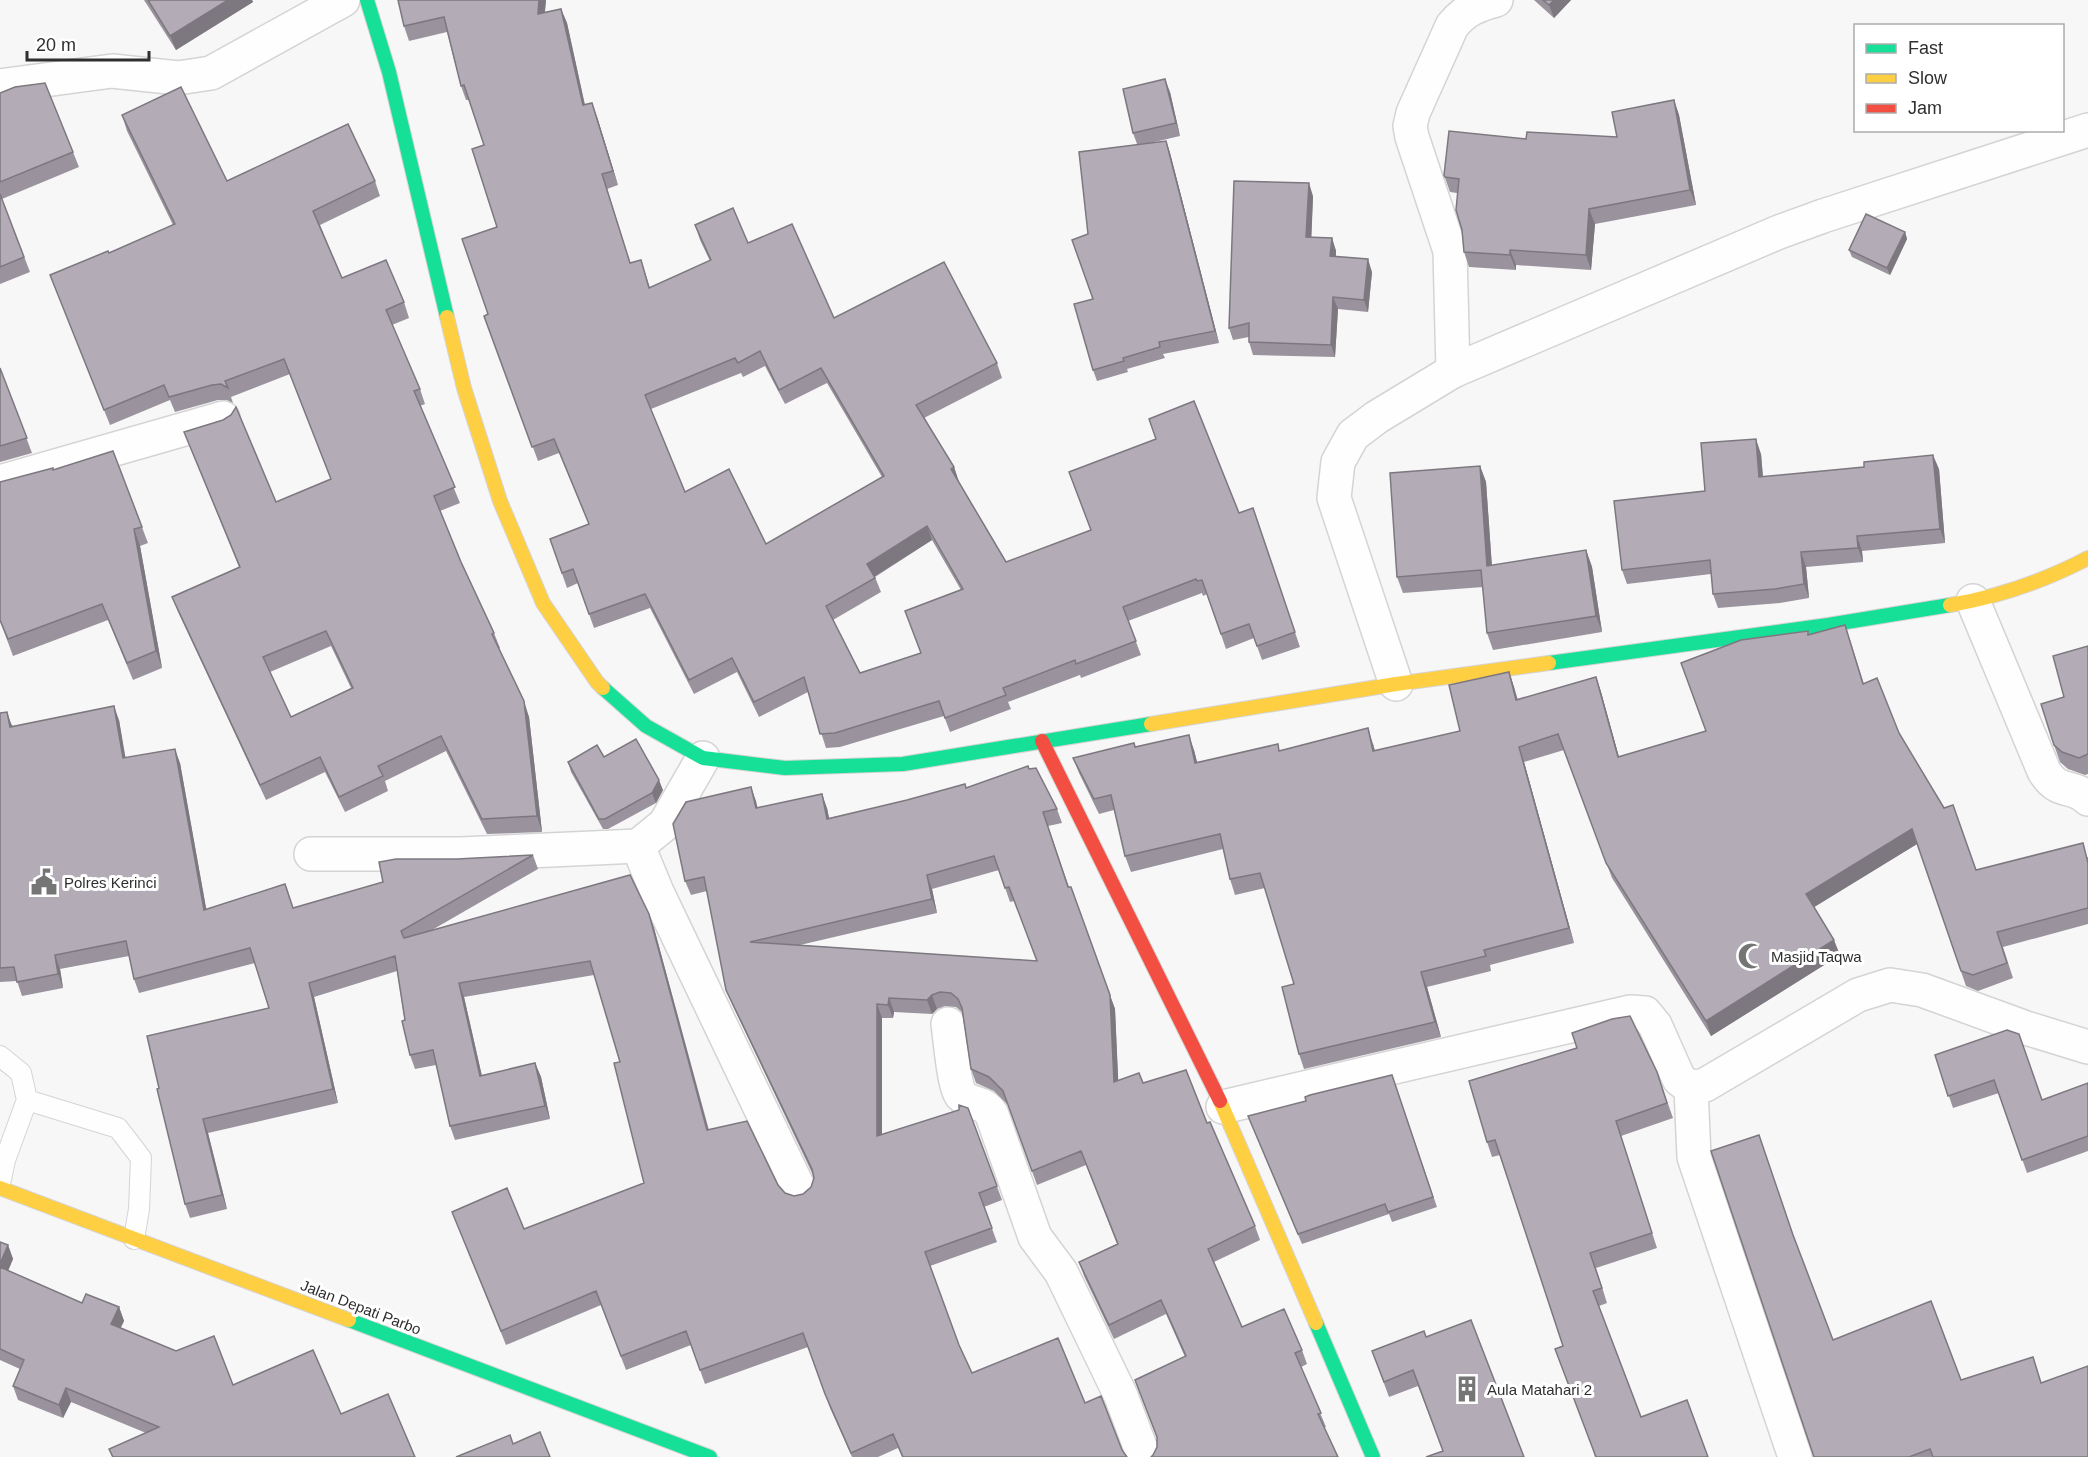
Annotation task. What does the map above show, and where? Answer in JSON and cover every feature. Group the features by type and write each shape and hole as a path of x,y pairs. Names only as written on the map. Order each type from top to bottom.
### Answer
{"street":[{"path":"0,87 112,71 178,78 211,73 343,0"},
{"path":"367,0 388,72 464,388 500,501 543,603 597,682 646,726 703,758 785,768 903,764 1396,684 1828,625 1972,601 2079,569"},
{"path":"1453,371 1450,251 1410,126 1413,113 1452,26 1475,5 1496,0"},
{"path":"1396,684 1334,498 1338,462 1353,435 1377,417 1453,371 1823,216 2088,130"},
{"path":"0,482 223,418"},
{"path":"1972,601 2050,782 2059,788 2081,792 2088,799"},
{"path":"1042,741 1223,1107 1373,1457"},
{"path":"311,854 461,854 638,846 665,824 703,758"},
{"path":"638,846 657,892 800,1191"},
{"path":"1223,1107 1630,1012 1645,1013 1655,1025 1679,1079 1691,1088 1705,1085 1858,996 1890,985 1922,990 2026,1028 2088,1047"},
{"path":"948,1024 957,1089 966,1099 987,1107 993,1115 1035,1237 1061,1272 1121,1396 1144,1457"},
{"path":"1691,1088 1694,1157 1795,1457"},
{"name":"Jalan Depati Parbo","path":"0,1188 710,1457"}],"lane":[{"path":"0,1056 21,1073 27,1100 5,1160 0,1184"},
{"path":"27,1100 118,1128 141,1158 139,1209 134,1239"}],"building":[{"path":"148,0 228,0 170,36"},
{"path":"398,0 539,0 538,14 561,9 583,105 592,103 613,171 602,174 630,263 641,260 649,288 711,260 695,225 733,208 748,243 792,224 834,318 944,262 997,363 916,405 954,467 951,469 1006,562 1091,530 1069,472 1156,439 1149,419 1194,401 1239,513 1253,508 1295,632 1257,646 1249,624 1221,634 1202,580 1197,581 1196,579 1123,607 1136,641 1076,664 1075,660 1003,688 1006,695 945,718 939,701 835,733 820,734 804,677 754,702 732,658 689,680 645,594 589,614 573,569 562,573 550,539 589,524 554,439 532,447 484,316 488,314 462,239 497,227 472,149 484,145 464,85 461,86 444,17 404,26","holes":["760,351 779,390 821,368 884,476 766,544 729,469 685,492 645,395 735,358 738,363","927,526 963,589 905,611 921,653 860,673 826,606 875,578 867,564"]},
{"path":"1543,0 1554,0 1549,5"},
{"path":"1165,79 1176,123 1133,133 1123,89"},
{"path":"45,83 73,152 0,182 0,93 15,87"},
{"path":"181,87 227,181 348,124 375,181 313,211 342,278 386,260 404,302 386,310 420,389 414,391 455,487 434,496 494,633 492,634 524,701 537,816 482,819 441,736 378,766 383,776 339,797 320,757 260,785 172,597 240,567 184,432 223,420 231,415 236,407 276,502 331,479 284,359 225,381 228,388 221,384 212,385 169,397 164,385 104,410 50,275 108,251 109,253 175,224 122,115","holes":["326,631 353,688 291,717 263,657"]},
{"path":"1674,100 1690,190 1589,209 1586,255 1510,250 1510,255 1464,252 1462,230 1456,210 1459,179 1444,175 1449,131 1526,139 1527,132 1617,137 1612,112"},
{"path":"1166,141 1215,331 1159,342 1160,347 1093,370 1074,304 1093,299 1072,240 1088,234 1079,152"},
{"path":"1234,181 1309,183 1306,237 1332,238 1330,256 1368,259 1364,300 1333,297 1331,345 1249,342 1249,323 1229,328"},
{"path":"0,194 24,257 0,267"},
{"path":"1866,214 1905,232 1887,268 1849,250"},
{"path":"0,368 27,438 0,446"},
{"path":"1756,439 1759,477 1864,467 1864,462 1933,455 1940,529 1857,536 1858,548 1801,552 1804,584 1775,589 1713,594 1710,560 1622,570 1614,501 1705,491 1701,443"},
{"path":"113,451 142,527 134,529 156,651 127,663 102,604 8,639 0,620 0,482 53,468 53,470"},
{"path":"1480,466 1487,566 1586,550 1596,616 1487,633 1481,570 1397,577 1390,473"},
{"path":"1845,625 1863,684 1877,678 1899,733 1944,808 1953,805 1976,870 2083,843 2088,863 2088,908 1997,932 2007,963 1973,975 1961,971 1912,829 1806,894 1834,940 1706,1021 1606,863 1558,734 1519,747 1569,928 1484,950 1486,956 1421,972 1435,1022 1299,1054 1282,987 1294,984 1260,873 1230,879 1220,834 1125,856 1111,795 1094,799 1073,758 1134,743 1135,747 1189,735 1195,763 1278,744 1279,751 1368,728 1373,751 1460,731 1449,685 1509,672 1516,700 1596,677 1618,757 1706,731 1681,663 1741,640 1808,631 1808,635"},
{"path":"2088,646 2088,754 2079,758 2062,752 2054,745 2041,704 2064,697 2053,656"},
{"path":"114,706 123,758 175,749 204,910 285,884 293,908 383,882 379,862 396,859 533,855 401,931 404,938 630,875 649,914 707,1130 747,1121 778,1185 785,1193 794,1196 803,1194 811,1187 814,1178 812,1169 726,990 704,877 685,881 673,824 686,802 751,787 756,808 822,794 827,819 965,784 966,788 1028,766 1029,769 1036,768 1057,809 1043,812 1068,887 1071,887 1110,995 1114,1082 1139,1073 1143,1083 1186,1070 1207,1123 1210,1122 1255,1226 1208,1249 1242,1327 1284,1309 1302,1350 1295,1353 1321,1413 1318,1414 1338,1457 1151,1457 1157,1447 1157,1437 1135,1380 1186,1356 1161,1300 1109,1325 1079,1262 1118,1244 1081,1151 1032,1171 1003,1091 989,1077 971,1069 962,1008 958,999 951,993 940,992 927,1000 889,998 888,1005 877,1004 877,1136 959,1110 959,1105 968,1108 997,1186 979,1193 992,1228 925,1252 959,1345 972,1373 1058,1338 1085,1403 1101,1396 1122,1450 1127,1457 903,1457 893,1434 851,1453 825,1394 803,1333 700,1370 686,1331 621,1356 596,1291 501,1331 452,1212 507,1188 524,1229 644,1183 614,1063 620,1062 590,961 459,983 480,1076 535,1063 545,1106 450,1126 433,1050 410,1055 402,1021 405,1020 395,956 309,983 333,1089 203,1119 222,1195 185,1204 157,1089 159,1088 147,1036 269,1008 250,948 134,979 126,941 55,955 58,974 17,982 14,967 0,968 0,713 7,712 10,727","holes":["994,856 1005,888 1009,887 1037,961 750,942 932,899 927,875"]},
{"path":"636,739 659,780 652,793 605,819 599,819 568,762 597,745 604,757"},
{"path":"1630,1016 1657,1072 1667,1103 1616,1121 1652,1233 1590,1253 1602,1288 1593,1291 1641,1417 1687,1400 1708,1457 1596,1457 1555,1349 1563,1346 1495,1140 1487,1142 1469,1081 1577,1048 1572,1033 1612,1019"},
{"path":"2007,1030 2019,1034 2042,1100 2088,1083 2088,1136 2022,1160 1994,1080 1948,1096 1935,1055"},
{"path":"1392,1075 1433,1197 1388,1212 1385,1204 1298,1234 1248,1116 1306,1101 1305,1097 1310,1095"},
{"path":"1759,1135 1793,1235 1833,1340 1931,1301 1961,1380 2033,1357 2041,1383 2088,1366 2088,1457 1933,1457 1930,1449 1909,1457 1814,1457 1711,1151"},
{"path":"0,1242 8,1245 0,1264"},
{"path":"0,1267 82,1303 86,1294 119,1307 111,1324 176,1351 214,1336 233,1385 313,1350 341,1414 388,1394 415,1457 113,1457 109,1449 159,1427 66,1388 59,1405 13,1386 24,1360 0,1349"},
{"name":"Aula Matahari 2","path":"1471,1320 1524,1457 1426,1457 1443,1451 1413,1370 1384,1382 1372,1351 1424,1331 1426,1337"},
{"path":"540,1432 550,1457 456,1457 510,1435 513,1444"}],"traffic: fast":[{"path":"367,0 389,72 447,317"},
{"path":"1549,663 1828,625 1950,605"},
{"path":"603,688 646,726 703,758 785,768 903,764 1151,724"},
{"path":"349,1320 710,1457"},
{"path":"1316,1323 1373,1457"}],"traffic: slow":[{"path":"447,317 464,388 500,501 543,603 603,688"},
{"path":"1950,605 2021,587 2088,558"},
{"path":"1151,724 1396,684 1549,663"},
{"path":"1220,1101 1316,1323"},
{"path":"0,1188 349,1320"}],"traffic: jam":[{"path":"1042,741 1220,1101"}],"place":[{"name":"Polres Kerinci","path":"44,882"},
{"name":"Masjid Taqwa","path":"1751,956"},
{"name":"Aula Matahari 2","path":"1467,1389"}]}
